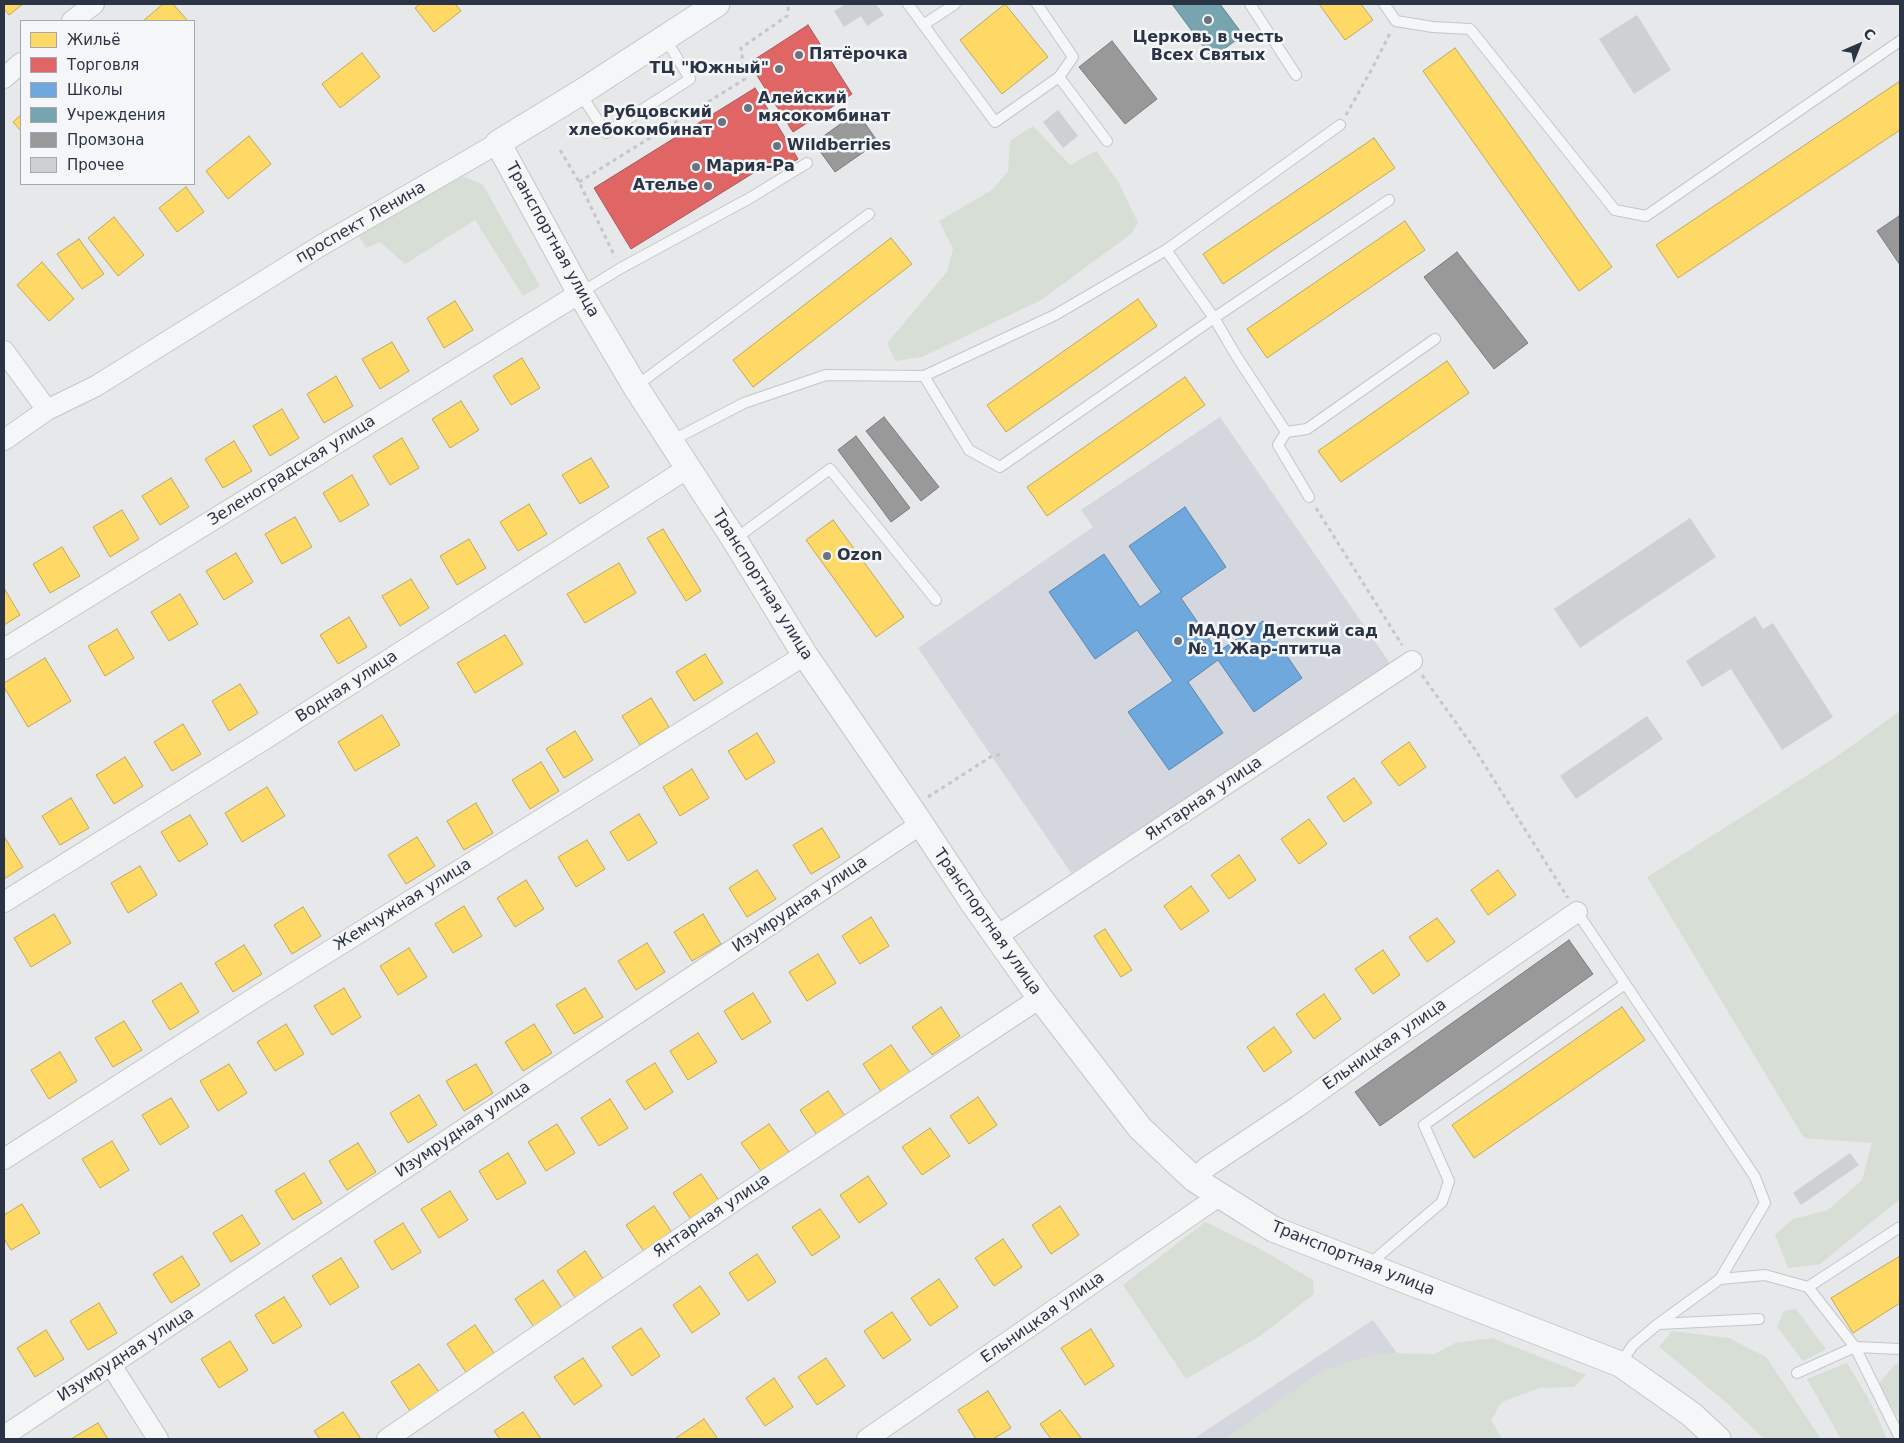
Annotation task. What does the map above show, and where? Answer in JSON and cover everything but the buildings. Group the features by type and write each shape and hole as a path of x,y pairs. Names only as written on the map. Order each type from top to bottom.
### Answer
{"street":[{"path":"73,20 94,4"},
{"name":"проспект Ленина","path":"4,440 47,410 96,386 320,246 498,143 580,93 717,4"},
{"path":"4,78 20,65"},
{"name":"Транспортная улица","path":"498,143 580,293 635,386 734,539 805,655 921,813 997,936 1040,998 1140,1128 1194,1179 1272,1229 1620,1364 1690,1414 1718,1439"},
{"name":"Зеленоградская улица","path":"4,650 580,293"},
{"path":"4,351 47,410"},
{"name":"Водная улица","path":"4,902 266,739 688,468"},
{"name":"Жемчужная улица","path":"4,1159 259,995 805,655"},
{"name":"Янтарная улица","path":"997,936 1412,661"},
{"name":"Изумрудная улица","path":"4,1436 921,813"},
{"name":"Ельницкая улица","path":"1194,1179 1208,1167 1577,912"},
{"name":"Янтарная улица","path":"387,1439 737,1199 1040,998"},
{"name":"Ельницкая улица","path":"867,1439 1219,1196"},
{"path":"111,1365 158,1439"}],"lane":[{"path":"908,4 995,122 1059,77 1073,57 1037,4"},
{"path":"923,25 955,4"},
{"path":"1250,4 1296,75"},
{"path":"1384,4 1396,21 1433,27 1470,28 1615,210 1646,216 1900,41"},
{"path":"580,93 606,133 690,79 665,38"},
{"path":"1059,77 1107,141"},
{"path":"671,442 744,403 826,375 924,376 1055,315 1166,250 1340,125"},
{"path":"580,293 621,268 750,198 807,163"},
{"path":"924,376 969,450 1000,467 1214,318 1389,200"},
{"path":"635,386 869,214"},
{"path":"1166,250 1214,318 1236,357 1286,432"},
{"path":"1286,432 1307,429 1435,339"},
{"path":"1286,432 1278,445 1309,497"},
{"path":"734,539 830,469 936,600"},
{"path":"1577,912 1755,1177 1765,1203 1720,1279 1658,1324 1633,1345 1620,1364"},
{"path":"1369,1266 1442,1202 1449,1181 1424,1125 1625,984"},
{"path":"1808,1287 1900,1227"},
{"path":"1720,1279 1765,1275 1808,1287 1855,1347 1900,1438"},
{"path":"1658,1324 1759,1319"},
{"path":"1797,1373 1855,1347 1900,1349"}],"path":[{"path":"579,182 746,79 740,48 787,16 789,4"},
{"path":"1340,125 1374,67 1396,21"},
{"path":"560,150 579,182 621,268"},
{"path":"1309,497 1412,661 1474,748 1577,912"},
{"path":"921,813 992,756 1002,754"}],"shaded area":[{"path":"1033,126 1070,165 1096,151 1119,183 1138,223 1131,234 1041,300 922,357 895,361 887,343 947,272 953,249 939,221 992,190 1008,171 1010,141"},
{"path":"463,176 483,185 540,286 523,296 475,220 405,264 380,242 366,248 358,235"},
{"path":"1220,417 1392,666 1071,873 918,648 1093,527 1081,510"},
{"path":"1900,711 1900,1199 1820,1264 1788,1268 1775,1235 1793,1219 1828,1210 1862,1180 1872,1143 1804,1138 1647,877 1833,759"},
{"path":"1205,1222 1255,1246 1313,1280 1314,1294 1260,1336 1186,1379 1123,1285"},
{"path":"1796,1309 1826,1349 1803,1361 1777,1327 1784,1311"},
{"path":"1373,1320 1459,1439 1193,1439"},
{"path":"1672,1331 1729,1338 1766,1357 1821,1439 1764,1439 1728,1404 1659,1347"},
{"path":"1492,1338 1586,1375 1574,1387 1539,1388 1502,1402 1491,1420 1502,1439 1224,1439 1323,1370 1379,1353 1434,1354 1455,1343"},
{"path":"1847,1363 1871,1403 1887,1439 1841,1439 1807,1379"},
{"path":"1895,1364 1900,1365 1900,1420 1878,1385"}],"place":[{"name":"Церковь в честь Всех Святых","path":"1208,20"},
{"name":"Пятёрочка","path":"799,55"},
{"name":"ТЦ \"Южный\"","path":"779,69"},
{"name":"Алейский мясокомбинат","path":"748,108"},
{"name":"Рубцовский хлебокомбинат","path":"722,122"},
{"name":"Wildberries","path":"777,146"},
{"name":"Мария-Ра","path":"696,167"},
{"name":"Ателье","path":"708,186"},
{"name":"Ozon","path":"827,556"},
{"name":"МАДОУ Детский сад № 1 Жар-птитца","path":"1178,641"}]}
